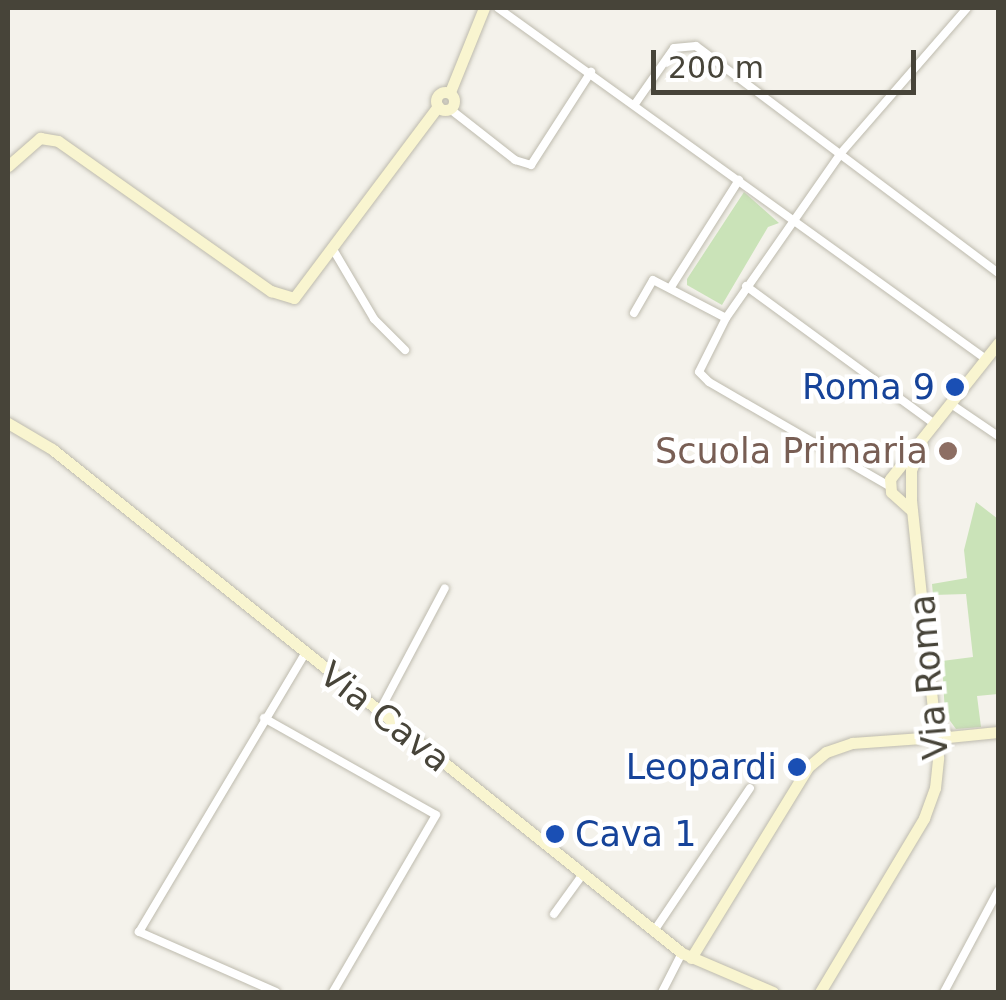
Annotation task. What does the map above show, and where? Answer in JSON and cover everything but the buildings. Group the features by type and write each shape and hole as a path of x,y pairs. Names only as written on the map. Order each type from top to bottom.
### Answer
{"street":[{"path":"484,8 450,92 436,96 444,108 515,160 532,165 591,72"},
{"path":"498,8 986,360"},
{"path":"912,511 889,486 709,382 699,372 746,286 841,152 967,8"},
{"path":"635,104 674,48 687,42 841,152 998,273"},
{"path":"8,166 40,138 58,141 282,297 304,292 426,115 444,108"},
{"path":"671,287 738,180"},
{"path":"334,251 374,319 406,350"},
{"path":"634,313 653,280 726,318"},
{"path":"746,286 936,424"},
{"path":"900,496 922,444 998,343"},
{"path":"951,404 998,436"},
{"name":"Via Cava","path":"8,423 52,449 654,931 687,955 773,992"},
{"path":"889,486 907,479"},
{"name":"Via Roma","path":"820,992 924,818 942,737 934,714 907,479"},
{"path":"379,712 445,588"},
{"path":"276,992 139,932 305,654"},
{"path":"264,718 436,815 333,992"},
{"path":"662,992 808,767 852,743 998,732"},
{"path":"654,931 750,788"},
{"path":"554,914 583,874"},
{"path":"944,992 998,891"}],"green space":[{"path":"744,192 779,223 768,227 722,305 687,285 687,279"},
{"path":"976,502 998,519 998,694 977,696 981,727 956,729 945,714 942,661 973,657 966,594 933,595 932,584 967,578 964,550"}],"place":[{"name":"Roma 9","path":"955,387"},
{"name":"Scuola Primaria","path":"948,451"},
{"name":"Leopardi","path":"797,767"},
{"name":"Cava 1","path":"555,834"}]}
